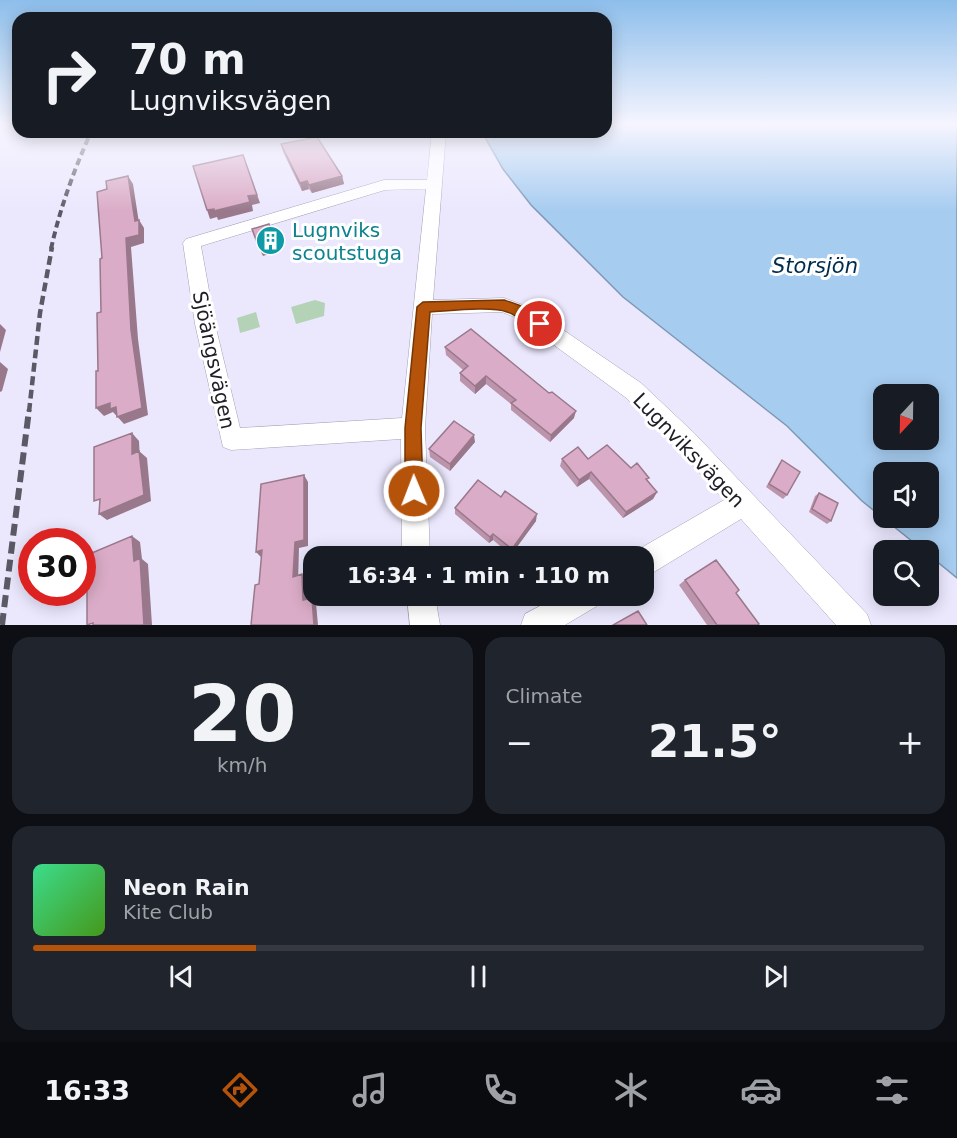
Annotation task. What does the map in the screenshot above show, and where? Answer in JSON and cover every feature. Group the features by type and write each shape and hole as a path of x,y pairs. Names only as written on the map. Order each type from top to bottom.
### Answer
{"street":[{"path":"416,546 413,428 432,232 433,184 438,153"},
{"name":"Sjöängsvägen","path":"413,428 231,440 205,324 192,243 384,184 433,184"},
{"name":"Lugnviksvägen","path":"423,307 504,305 524,313 633,390 686,441 856,625"},
{"path":"654,556 742,504"},
{"path":"422,606 424,625"},
{"path":"536,625 569,606"}],"green space":[{"path":"315,300 325,303 324,316 296,324 291,307"},
{"path":"256,312 260,327 240,333 237,318"}],"water":[{"name":"Storsjön","path":"494,153 957,153 957,578 939,563 939,540 911,540 896,528 939,528 939,462 873,462 873,510 787,426 623,297 531,205 503,169"}],"building":[{"path":"285,153 327,153 342,176 309,185 307,181 300,183"},
{"path":"243,155 257,195 248,196 250,202 214,211 214,209 207,210 193,166"},
{"path":"128,176 135,221 139,220 139,235 126,238 131,330 142,408 117,417 116,407 110,409 110,403 96,408 97,313 101,312 100,259 102,258 97,192 107,189 106,181"},
{"path":"269,224 275,243 259,248 252,229"},
{"path":"471,329 549,393 552,392 576,411 551,435 511,403 516,400 486,376 475,386 460,373 468,366 445,347"},
{"path":"454,421 474,435 450,464 429,449"},
{"path":"132,433 132,454 139,451 144,495 99,514 100,499 94,501 94,447"},
{"path":"607,445 631,468 637,463 657,492 626,512 591,472 579,480 562,459 578,447 588,459"},
{"path":"782,460 800,472 787,495 769,484"},
{"path":"304,475 304,540 295,542 293,577 302,574 303,606 313,606 314,625 251,625 255,585 259,584 262,550 256,552 261,484"},
{"path":"478,480 501,497 505,491 537,514 514,546 508,546 493,534 490,537 455,508"},
{"path":"819,493 838,503 831,521 812,509"},
{"path":"132,536 134,561 140,558 144,625 93,625 93,623 87,625 87,606 96,606 96,551"},
{"path":"716,560 739,590 736,593 758,625 717,625 685,580"},
{"path":"638,611 647,625 613,625"}],"railway":[{"path":"51,249 68,189 82,153"},
{"path":"29,412 40,313 52,247"},
{"path":"2,625 29,410"}],"place":[{"name":"Lugnviks scoutstuga","path":"271,241"}],"route":[{"path":"414,491 413,428 423,307 504,305 524,313 540,324"}]}
